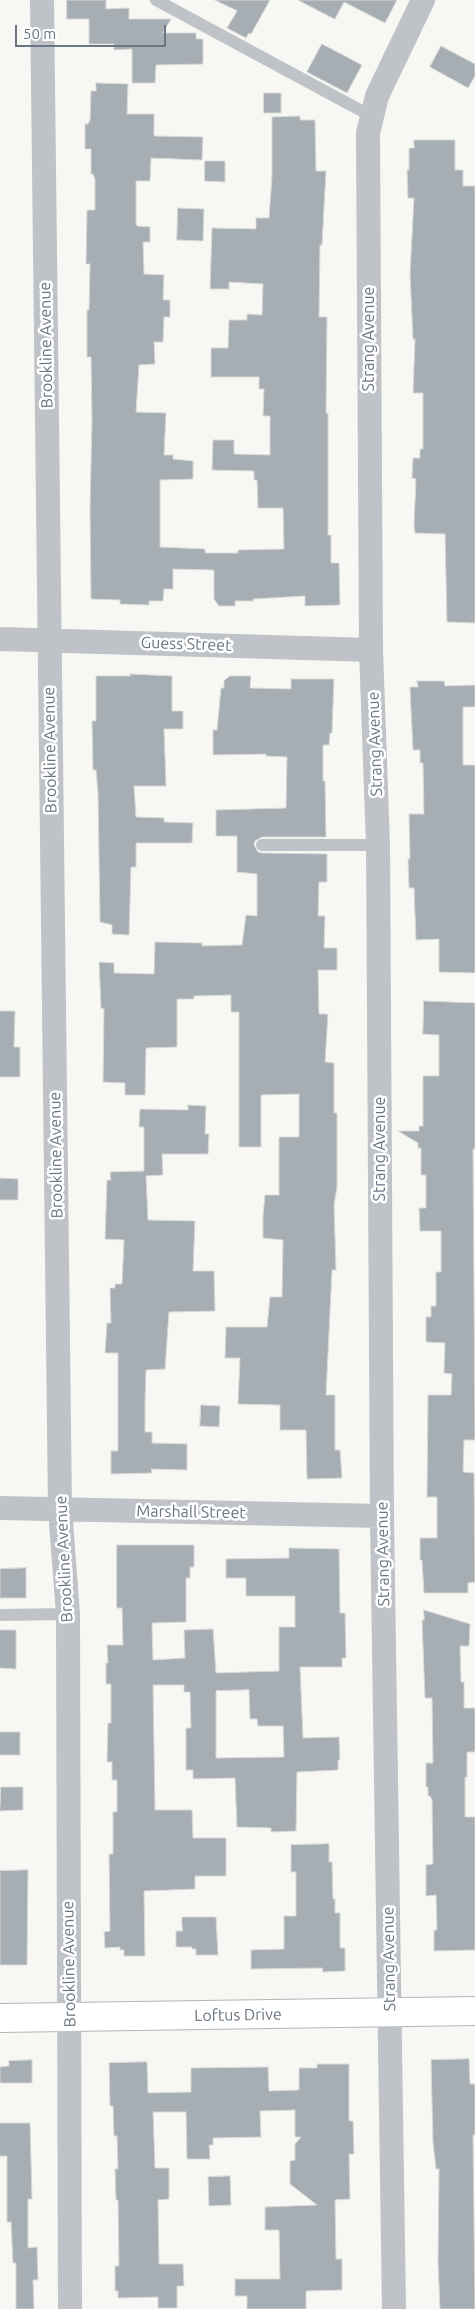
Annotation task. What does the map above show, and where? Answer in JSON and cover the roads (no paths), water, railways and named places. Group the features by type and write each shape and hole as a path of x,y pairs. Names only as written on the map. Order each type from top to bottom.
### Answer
{"main road":[{"name":"Loftus Drive","path":"0,2018 475,2011"}],"street":[{"name":"Brookline Avenue","path":"42,0 60,1509 68,1614 70,2309"},
{"name":"Strang Avenue","path":"394,2309 382,1516 378,845 371,650 368,142 371,116 377,96 423,0"},
{"name":"Guess Street","path":"0,639 371,650"},
{"name":"Marshall Street","path":"0,1508 382,1516"}],"lane":[{"path":"156,0 371,116"},
{"path":"262,845 378,845"},
{"path":"0,1615 68,1614"}]}
